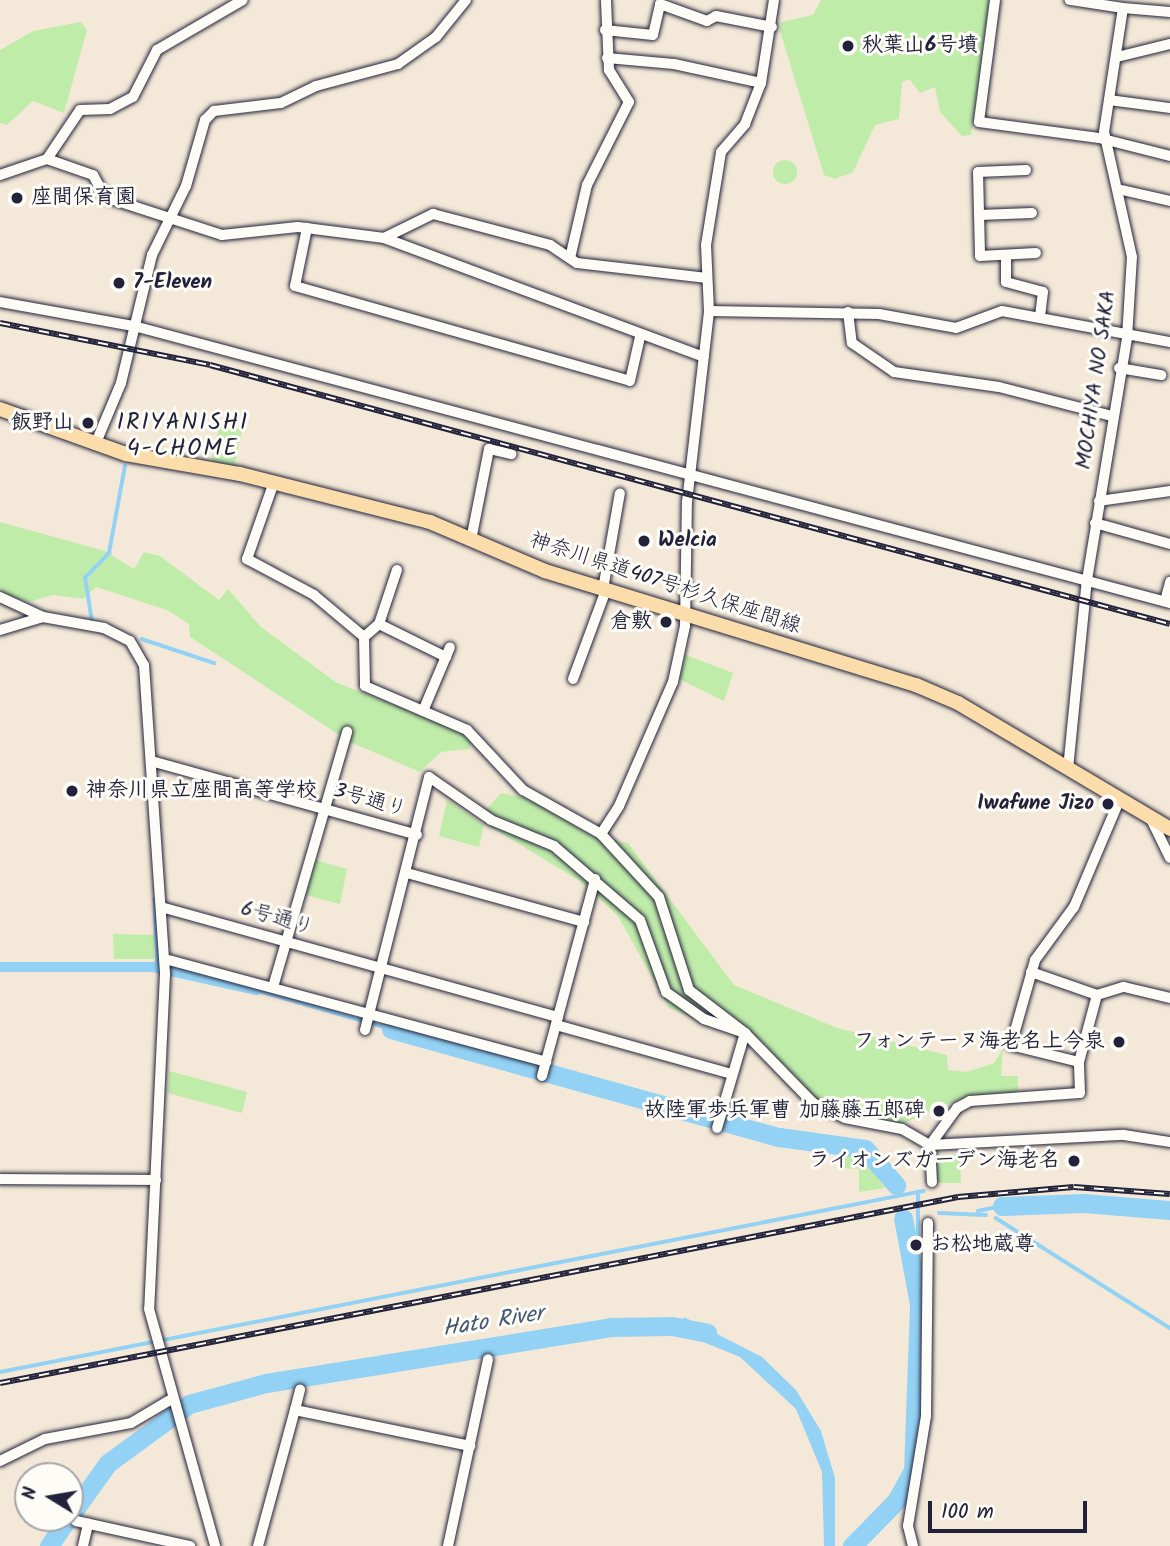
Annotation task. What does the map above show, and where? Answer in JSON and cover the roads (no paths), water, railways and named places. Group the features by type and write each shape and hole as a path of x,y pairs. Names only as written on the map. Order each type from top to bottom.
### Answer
{"main road":[{"name":"神奈川県道407号杉久保座間線","path":"0,409 95,444 274,482 430,522 604,589 916,685 1170,829"}],"street":[{"path":"0,175 47,159 80,110 110,109 133,97 157,50 243,0"},
{"path":"95,444 121,383 134,326 169,218 186,187 205,120 214,111 281,103 316,86 398,64 436,37 466,0"},
{"path":"570,258 587,185 629,102 614,83 607,58 606,0"},
{"path":"605,838 673,682 685,613 691,475 709,311 706,245 721,152 745,124 761,83 772,27 774,0"},
{"path":"995,0 979,122 1107,141 1170,156"},
{"path":"1070,0 1170,12"},
{"path":"605,30 653,35 660,4 708,21 716,16 772,27"},
{"name":"MOCHIYA NO SAKA","path":"1068,769 1087,580 1119,369 1127,338 1132,236 1107,141 1109,100 1123,8"},
{"path":"1117,57 1170,44"},
{"path":"607,58 674,64 761,83"},
{"path":"1109,100 1170,108"},
{"path":"47,159 93,175 105,197 222,235 307,228 384,238 593,312 640,337 705,357"},
{"path":"1026,170 978,172 980,256 1036,253"},
{"path":"1122,190 1170,201"},
{"path":"979,215 1032,213"},
{"path":"384,238 433,214 550,245 570,258 707,278"},
{"path":"307,228 295,286 630,381 640,337"},
{"path":"1006,255 1006,282 1043,292 1040,316"},
{"path":"0,302 134,326 1167,602 1170,582"},
{"path":"709,311 848,312 956,328 993,312 1040,316 1127,338 1170,342"},
{"path":"848,312 852,343 894,372 999,387 1112,416"},
{"path":"1119,369 1161,375"},
{"path":"471,540 488,449 511,454"},
{"path":"274,482 247,559 314,595 364,637 365,686 467,730 523,790 605,838 659,897 689,990 745,1033 828,1113 902,1129 930,1145 1086,1137 1170,1142"},
{"path":"1099,501 1170,491"},
{"path":"573,679 604,589 620,493"},
{"path":"1096,523 1170,544"},
{"path":"364,637 379,624 397,570"},
{"path":"0,597 43,617 130,640 142,635"},
{"path":"0,630 43,617"},
{"path":"379,624 448,652 423,711"},
{"path":"130,640 144,665 165,964 153,1333 215,1546"},
{"path":"273,987 347,732"},
{"name":"3号通り","path":"151,761 417,835"},
{"path":"367,1022 417,835 429,777 491,820 554,846 595,879 640,920 666,992 705,1019 745,1033"},
{"path":"1079,1062 1011,1045 1031,972 1074,907 1119,801"},
{"path":"1152,821 1170,858"},
{"path":"407,873 583,922"},
{"path":"165,964 273,987 367,1022 544,1068 595,879"},
{"name":"6号通り","path":"161,907 382,969 733,1074"},
{"path":"1031,972 1097,995 1124,987 1170,998"},
{"path":"932,1182 930,1145 945,1118 970,1101 1080,1093 1079,1062 1097,995"},
{"path":"719,1122 745,1033"},
{"path":"0,1179 156,1180"},
{"path":"913,1546 911,1508 925,1439 928,1223"},
{"path":"449,1546 488,1359"},
{"path":"258,1546 300,1390"},
{"path":"0,1461 45,1439 131,1423 171,1401"},
{"path":"295,1410 470,1446"},
{"path":"84,1523 190,1546"},
{"path":"83,1546 88,1524"}],"water":[{"path":"684,1317 762,1357 796,1390 821,1431 835,1478 835,1546 824,1546 822,1472 796,1409 740,1357 681,1333"}],"waterway":[{"path":"92,622 85,578 109,553 125,466"},
{"path":"142,639 214,663"},
{"path":"155,899 158,968"},
{"path":"0,967 153,967 256,990"},
{"path":"256,990 391,1029"},
{"path":"391,1029 779,1137 865,1149 896,1185"},
{"path":"0,1372 923,1191"},
{"path":"907,1243 918,1240 918,1192"},
{"path":"1002,1206 1083,1203 1170,1210"},
{"path":"978,1211 1002,1206"},
{"path":"939,1213 986,1215"},
{"path":"852,1546 896,1501 913,1470 919,1304 903,1218"},
{"path":"996,1218 1170,1328"},
{"name":"Hato River","path":"84,1496 108,1463 189,1404 266,1383 612,1327 672,1326 707,1333"},
{"name":"Hato River","path":"49,1546 58,1532"}],"railway":[{"path":"0,323 210,365 1170,624"},
{"path":"0,1383 958,1197 1074,1187 1170,1194"}],"place":[{"name":"秋葉山6号墳","path":"848,46"},
{"name":"座間保育園","path":"17,198"},
{"name":"7-Eleven","path":"119,283"},
{"name":"飯野山","path":"88,423"},
{"name":"Welcia","path":"644,541"},
{"name":"倉敷","path":"666,622"},
{"name":"神奈川県立座間高等学校","path":"72,791"},
{"name":"Iwafune Jizo","path":"1108,804"},
{"name":"フォンテーヌ海老名上今泉","path":"1119,1042"},
{"name":"故陸軍歩兵軍曹 加藤藤五郎碑","path":"939,1111"},
{"name":"ライオンズガーデン海老名","path":"1074,1161"},
{"name":"お松地蔵尊","path":"916,1245"}],"district":[{"name":"IRIYANISHI 4-CHOME","path":"183,436"}]}
